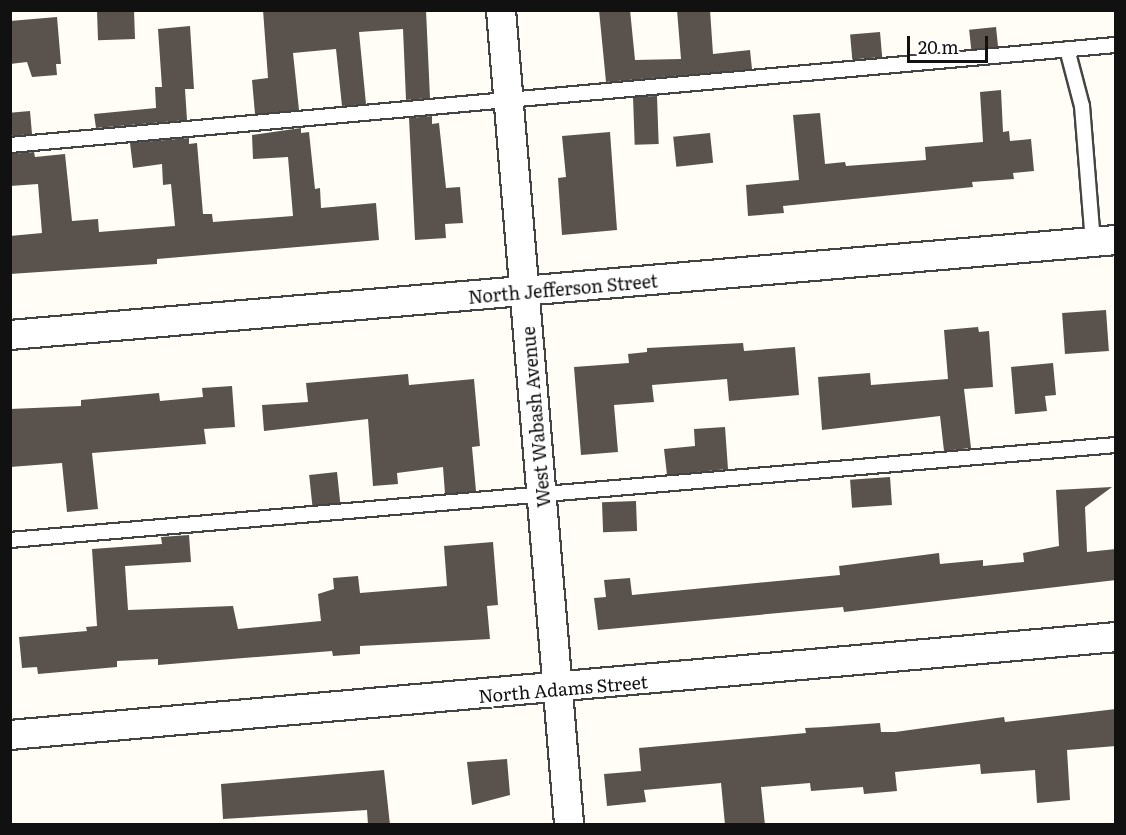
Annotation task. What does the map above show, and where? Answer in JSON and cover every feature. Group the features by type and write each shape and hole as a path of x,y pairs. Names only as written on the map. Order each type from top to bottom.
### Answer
{"street":[{"name":"West Wabash Avenue","path":"501,10 569,825"},
{"name":"North Jefferson Street","path":"10,335 1104,241"},
{"name":"North Adams Street","path":"10,735 558,690 1116,637"}],"lane":[{"path":"10,145 1116,45"},
{"path":"1067,49 1082,106 1104,241"},
{"path":"10,540 1116,445"}],"building":[{"path":"134,10 135,39 98,40 97,11"},
{"path":"263,10 426,10 430,98 406,100 403,29 359,32 366,104 342,106 336,49 293,53 299,110 255,114 252,80 268,78"},
{"path":"599,10 630,10 635,60 681,59 677,10 710,10 713,54 750,50 752,69 606,82"},
{"path":"57,17 61,64 56,64 57,75 32,77 27,62 10,64 10,21"},
{"path":"190,26 194,89 185,89 187,120 96,128 94,114 156,108 155,87 162,87 158,29"},
{"path":"996,27 998,47 971,50 969,30"},
{"path":"880,32 882,57 852,60 850,35"},
{"path":"1001,90 1003,132 1009,131 1010,141 1031,139 1034,171 1013,173 1014,179 972,182 973,187 783,206 784,213 748,216 746,185 799,180 793,115 820,113 825,164 845,162 846,166 926,160 925,147 983,142 980,92"},
{"path":"657,96 659,144 635,145 633,97"},
{"path":"30,111 32,134 12,136 10,113"},
{"path":"432,116 432,124 439,123 446,188 460,187 463,223 445,224 446,238 415,240 409,118"},
{"path":"301,128 301,133 309,132 315,189 320,188 321,208 376,203 379,240 157,259 157,264 10,274 10,236 42,233 38,184 10,186 10,154 34,152 35,157 65,154 72,221 98,219 99,232 175,226 171,184 163,185 162,164 133,168 130,143 189,138 189,144 197,143 203,214 212,214 213,222 293,216 288,157 253,159 252,135"},
{"path":"610,132 617,230 562,235 558,178 566,177 562,136"},
{"path":"710,133 713,163 676,167 673,137"},
{"path":"1106,310 1109,351 1065,354 1062,313"},
{"path":"978,327 979,332 989,331 993,387 964,389 971,448 944,451 940,416 822,430 818,377 870,373 871,385 948,379 944,330"},
{"path":"743,343 744,351 795,347 799,395 729,401 727,379 652,385 654,402 614,405 618,452 581,455 574,367 629,363 628,354 647,352 647,348"},
{"path":"1053,363 1056,395 1045,396 1047,411 1015,414 1011,367"},
{"path":"408,374 409,385 474,379 480,446 472,447 476,491 445,494 443,467 397,473 398,484 373,486 368,419 264,431 262,405 308,402 306,383"},
{"path":"232,386 235,427 204,429 206,444 92,453 98,509 67,512 62,463 10,467 10,409 81,406 81,400 159,393 160,401 203,397 202,388"},
{"path":"725,427 728,469 667,475 664,449 695,446 694,429"},
{"path":"337,472 340,503 312,506 309,475"},
{"path":"890,477 892,505 852,508 850,480"},
{"path":"1112,487 1085,507 1087,552 1116,549 1116,580 844,612 843,607 598,630 594,598 606,597 604,580 630,578 632,595 840,575 839,566 939,553 940,564 983,560 983,566 1024,562 1023,553 1059,546 1056,490"},
{"path":"636,501 637,531 603,532 602,502"},
{"path":"189,535 191,562 125,566 128,610 233,606 238,629 321,621 318,594 334,589 333,578 358,576 360,593 447,586 444,546 493,542 498,605 487,606 490,639 360,646 360,654 333,656 332,651 158,665 158,659 117,661 117,667 38,674 37,667 22,668 19,637 87,631 86,627 97,626 92,549 162,544 161,537"},
{"path":"1116,709 1116,746 1067,750 1070,800 1037,803 1035,770 981,774 980,764 895,772 897,791 864,794 863,787 811,791 810,783 761,787 765,825 725,825 721,783 644,790 646,802 607,806 604,774 641,771 639,748 806,733 805,728 880,723 881,732 895,732 1004,717 1005,722"},
{"path":"507,759 510,795 472,805 467,762"},
{"path":"384,770 390,825 368,825 367,810 223,819 221,784"}]}
